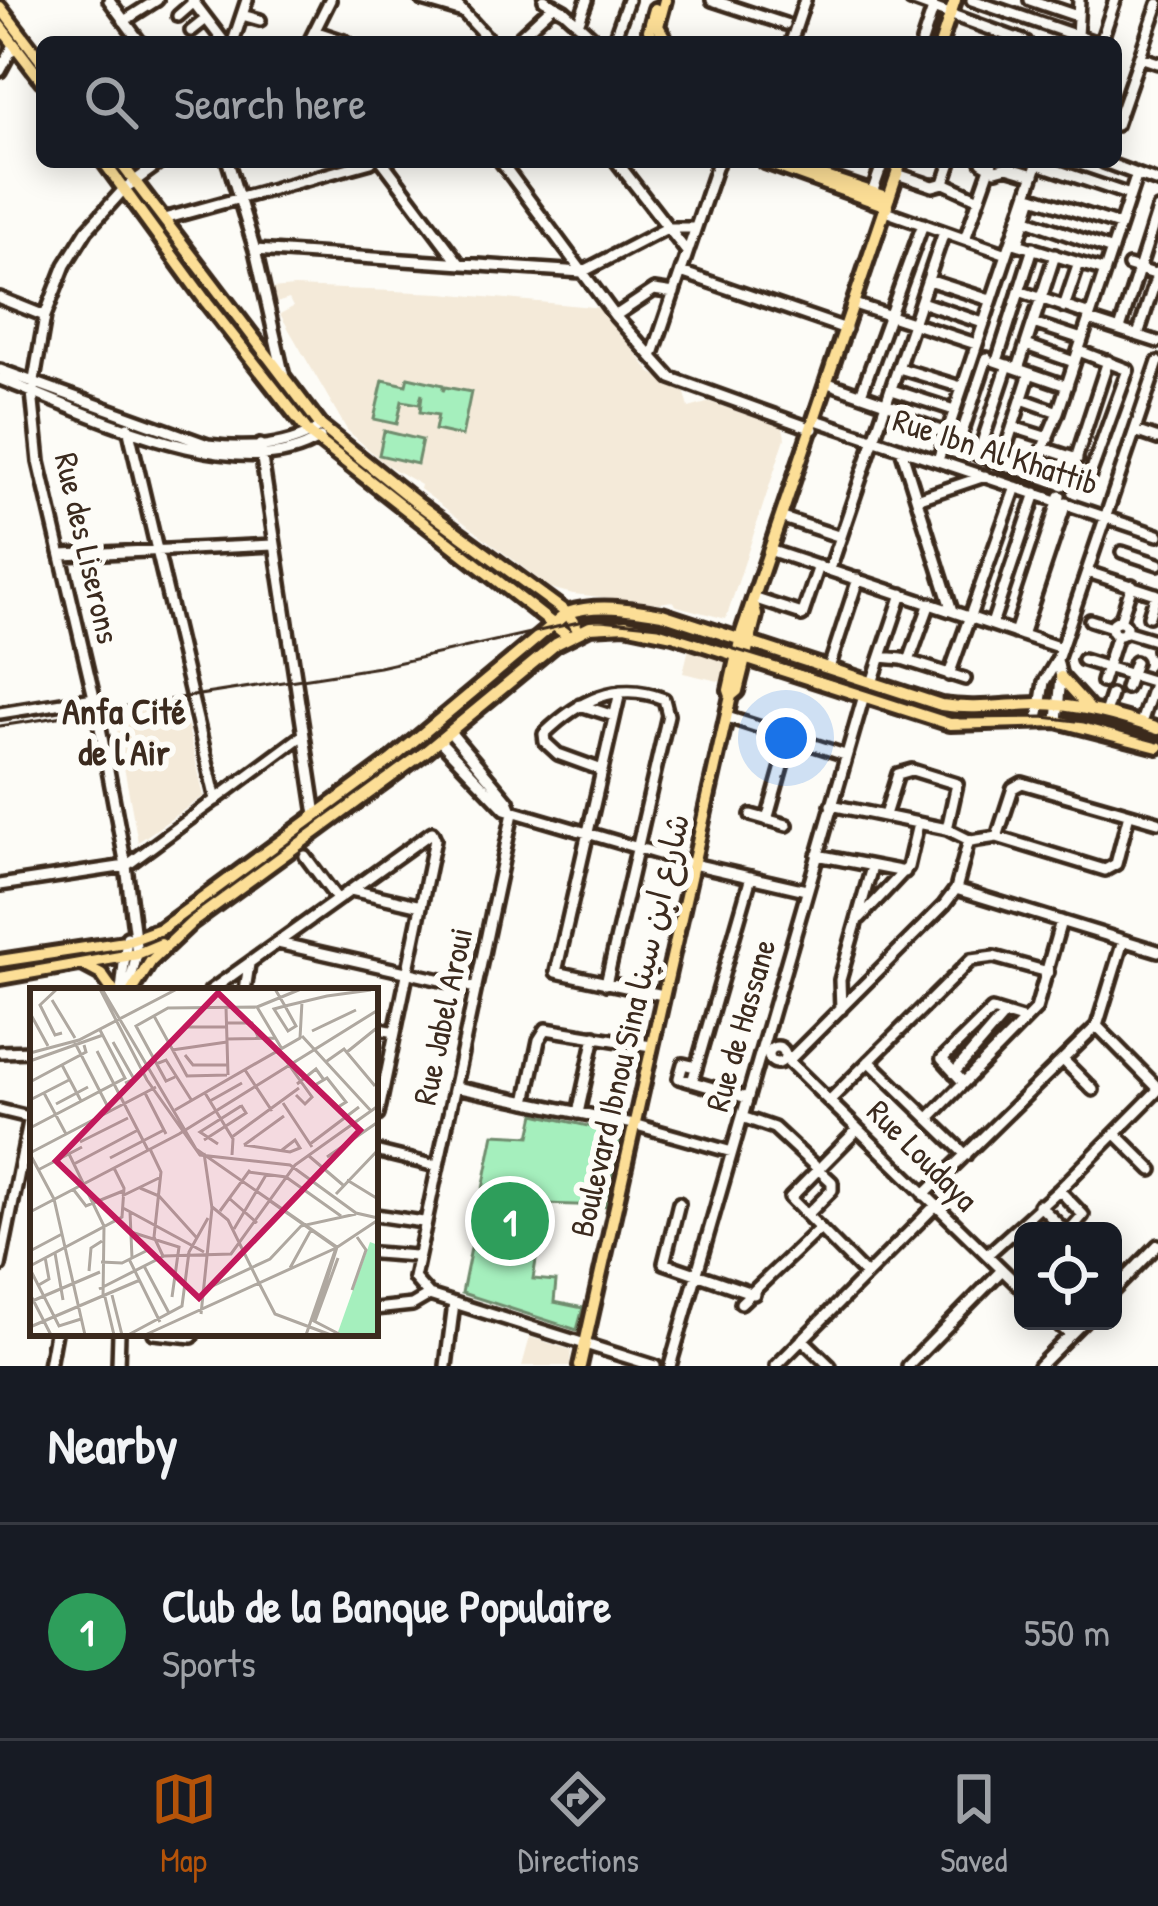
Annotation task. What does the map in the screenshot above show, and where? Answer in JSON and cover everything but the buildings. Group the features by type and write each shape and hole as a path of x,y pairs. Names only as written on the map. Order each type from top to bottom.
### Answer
{"main road":[{"path":"657,36 662,0"},
{"path":"943,36 955,0"},
{"path":"0,7 36,54"},
{"path":"0,26 36,73"},
{"path":"111,168 164,219 284,377 319,433 567,614 573,634"},
{"path":"122,168 207,303 319,433 573,634"},
{"path":"782,168 887,205"},
{"path":"799,168 872,193 887,205"},
{"name":"Boulevard Ibnou Sina شارع ابن سينا","path":"580,1366 734,693 748,613 899,168"},
{"path":"0,960 161,929 431,728 567,614 619,608 662,614 961,708 1060,706 1105,712 1158,729"},
{"path":"127,988 169,941 445,736 573,634 613,625 643,628 950,724 1057,721 1158,747"},
{"path":"734,693 760,665"},
{"path":"1060,677 1090,710"},
{"path":"0,978 131,955 169,941"},
{"path":"81,963 120,988"}],"street":[{"path":"109,0 136,36"},
{"path":"124,20 157,0"},
{"path":"231,36 247,0"},
{"path":"316,36 330,0"},
{"path":"422,0 463,13"},
{"path":"452,0 485,36"},
{"path":"578,24 587,0"},
{"path":"615,36 628,0"},
{"path":"712,0 785,24"},
{"path":"793,36 805,0"},
{"path":"911,0 992,36"},
{"path":"972,0 1077,36 1079,0"},
{"path":"1030,0 1078,16"},
{"path":"1100,36 1115,0"},
{"path":"178,16 193,1 222,36"},
{"path":"519,36 549,3 591,36"},
{"path":"1122,108 1158,4"},
{"path":"924,36 933,8"},
{"path":"242,15 260,20"},
{"path":"191,32 206,20"},
{"path":"0,71 14,45"},
{"path":"1140,57 1158,63"},
{"path":"1122,74 1133,78"},
{"name":"Rue des Liserons","path":"125,988 131,955 127,866 39,462 33,387 45,316 71,253 129,185 153,168"},
{"path":"230,168 284,377"},
{"path":"164,219 349,168"},
{"path":"387,168 458,263"},
{"name":"Rue Ibn Al Khattib","path":"505,168 615,316 684,386 875,439 1158,535"},
{"path":"622,168 687,252"},
{"path":"652,357 716,168"},
{"path":"872,193 881,168"},
{"path":"899,168 933,186 944,183 980,200"},
{"path":"944,183 949,168"},
{"path":"965,239 987,168"},
{"path":"938,460 1037,168"},
{"path":"1040,168 1130,195"},
{"path":"1120,168 1158,182"},
{"path":"1034,470 1058,412 1137,174"},
{"path":"1030,196 1119,225"},
{"path":"887,205 923,224 1006,254"},
{"path":"1120,329 1134,268 1158,209"},
{"path":"1023,219 1112,250"},
{"path":"861,394 923,224"},
{"path":"255,250 582,272 667,228 695,229"},
{"path":"755,603 802,615 842,537 944,232"},
{"path":"1014,243 1105,271"},
{"path":"978,455 1033,248"},
{"path":"557,271 568,254"},
{"path":"1034,322 1078,350 1128,370 1084,481 1064,481 1000,463 967,450 961,440 999,364 1026,345 1055,255"},
{"path":"1064,307 1079,263"},
{"path":"1134,268 1158,274 1138,335"},
{"path":"681,272 846,329"},
{"path":"928,280 990,300"},
{"path":"615,316 654,290 674,293"},
{"path":"1018,291 1158,342"},
{"path":"0,298 45,316"},
{"path":"921,302 983,323"},
{"path":"854,304 914,324 973,354 1067,386"},
{"path":"1026,345 1078,350"},
{"path":"1076,459 1108,361"},
{"path":"1038,721 1044,682 1058,660 1158,362"},
{"path":"899,368 961,388"},
{"path":"0,370 194,451 231,456 319,433"},
{"path":"1000,463 1030,374"},
{"path":"0,379 184,439 261,449"},
{"path":"828,383 898,408 905,418 946,434"},
{"path":"892,390 954,410"},
{"path":"1022,399 1058,412"},
{"path":"993,409 1092,470"},
{"path":"1093,412 1110,418"},
{"path":"128,427 217,800"},
{"path":"1135,431 1158,439"},
{"path":"261,449 316,815"},
{"path":"901,449 952,611"},
{"path":"917,499 985,476"},
{"path":"1019,634 1062,502 1064,481"},
{"path":"949,675 1016,487"},
{"path":"992,625 1036,493"},
{"path":"783,518 842,537"},
{"path":"62,555 274,545"},
{"path":"772,551 1061,648"},
{"path":"1122,552 1158,564"},
{"path":"991,563 1011,569"},
{"path":"1088,572 1157,594 1149,616"},
{"path":"829,668 858,579"},
{"path":"1102,682 1132,585"},
{"path":"872,683 902,594"},
{"path":"909,662 930,603"},
{"path":"1090,620 1158,647"},
{"path":"880,657 965,680"},
{"path":"1057,721 1058,660"},
{"path":"1083,660 1130,675 1156,677 1141,723"},
{"path":"1126,688 1136,662"},
{"path":"620,692 556,972 663,995"},
{"path":"602,770 558,754 544,739 550,728 602,694 660,697 669,709 605,984"},
{"path":"1105,712 1112,694"},
{"path":"0,713 94,698"},
{"name":"Rue de Hassane","path":"670,1366 747,1098 765,1052 806,890 863,699"},
{"path":"580,705 614,716"},
{"path":"727,717 845,755"},
{"path":"0,885 127,866 304,735"},
{"path":"445,736 500,808 693,864 806,890"},
{"path":"767,820 790,737"},
{"path":"885,815 898,774 911,770 958,784 947,829"},
{"path":"997,837 1013,788 1020,784 1158,822"},
{"path":"831,805 947,829 969,840 997,837 1108,870 1116,864 1130,814"},
{"name":"Rue Jabel Aroui","path":"416,1256 513,813"},
{"path":"751,814 787,825"},
{"path":"857,920 905,872 918,824"},
{"path":"215,988 433,832 395,1032 379,1088 378,1115"},
{"path":"765,1052 772,1062 787,1059 936,914 956,889 969,840"},
{"path":"817,855 905,872"},
{"path":"305,856 337,898"},
{"path":"841,1009 840,980 872,867"},
{"path":"694,1075 751,877"},
{"path":"956,889 1158,951"},
{"path":"350,890 421,906"},
{"path":"929,1118 1040,1002 1061,921"},
{"path":"924,1195 1097,1026 1123,941"},
{"path":"278,943 476,988"},
{"path":"830,1100 971,960 994,958 1048,972"},
{"path":"245,988 249,964"},
{"path":"963,1082 943,1058 987,1012 1025,1020"},
{"path":"954,1073 1005,1014"},
{"path":"987,1256 1116,1134 1157,1084 1097,1026"},
{"path":"378,1029 395,1032"},
{"path":"526,1102 542,1032 550,1029 651,1046"},
{"path":"578,1113 595,1036"},
{"path":"0,1052 30,1051"},
{"name":"Rue Loudaya","path":"787,1059 1014,1281"},
{"path":"1063,1060 1093,1090"},
{"path":"869,1061 966,1156"},
{"path":"680,1071 681,1079 694,1075 747,1098"},
{"path":"455,1087 633,1124 732,1151"},
{"path":"0,1110 30,1117"},
{"path":"742,1117 774,1128 834,1186 807,1215"},
{"path":"0,1266 30,1126"},
{"path":"859,1129 790,1198 866,1275"},
{"path":"1116,1134 1152,1170"},
{"path":"378,1152 436,1166"},
{"path":"1059,1190 1083,1215 1076,1222"},
{"path":"680,1203 664,1263 754,1294"},
{"path":"1040,1205 1058,1222"},
{"path":"776,1366 935,1206"},
{"path":"378,1216 423,1222"},
{"path":"740,1303 820,1228"},
{"path":"1122,1283 1158,1245"},
{"path":"378,1252 416,1256 414,1278 429,1295 655,1366"},
{"path":"908,1366 1002,1270"},
{"path":"378,1309 412,1305 429,1295"},
{"path":"446,1366 454,1304"},
{"path":"1065,1330 1070,1335"},
{"path":"1039,1366 1075,1330"},
{"path":"49,1366 54,1336"},
{"path":"118,1366 119,1336"},
{"path":"802,1339 830,1366"}],"shaded area":[{"path":"271,289 442,293 603,308 650,372 685,393 689,408 710,402 783,427 785,438 726,619 672,601 550,588 420,489 421,485 385,464 347,430 280,314 293,307 289,299 276,303"},
{"path":"690,644 726,662 723,682 683,673"},
{"path":"183,706 204,796 138,842 114,714"},
{"path":"530,1337 571,1350 570,1366 522,1366"}],"green space":[{"path":"408,377 443,385 443,391 445,387 471,392 462,436 435,430 438,415 420,412 422,394 419,404 402,401 397,424 374,419 383,380 406,385"},
{"path":"384,431 422,440 417,464 379,455"},
{"path":"535,1114 622,1137 605,1206 545,1204 533,1279 556,1281 554,1302 583,1308 577,1330 462,1293 494,1134 530,1136"}],"tram line":[{"path":"0,726 379,667 592,619 659,626 960,718 1044,717 1084,722 1158,742"}],"place":[{"name":"Club de la Banque Populaire","path":"510,1221"}],"district":[{"name":"Anfa Cité de l'Air","path":"124,732"}]}
